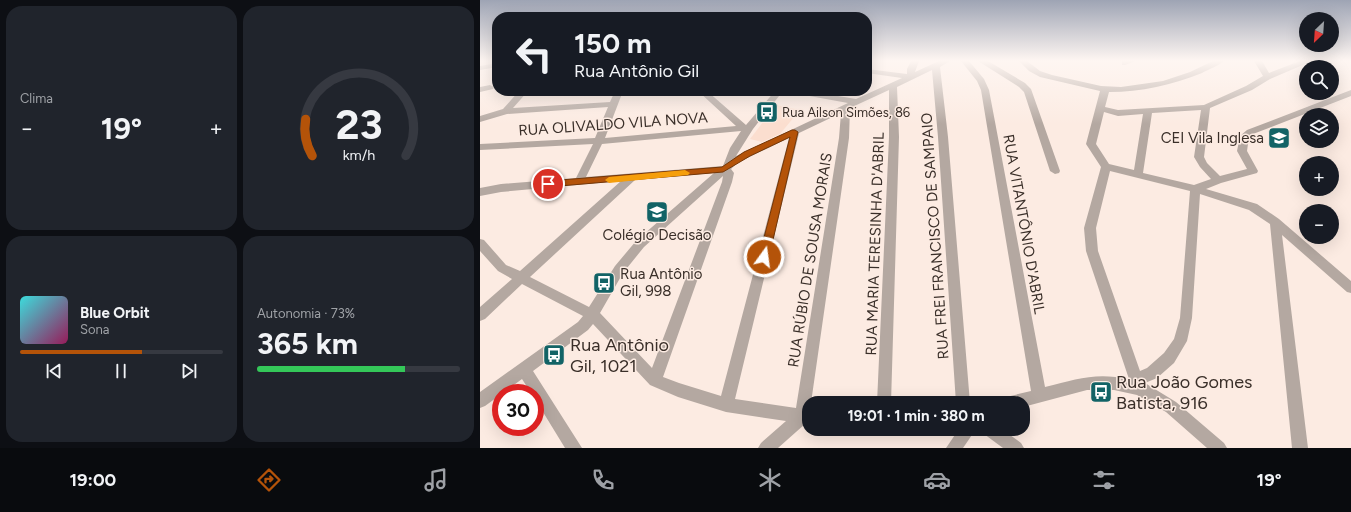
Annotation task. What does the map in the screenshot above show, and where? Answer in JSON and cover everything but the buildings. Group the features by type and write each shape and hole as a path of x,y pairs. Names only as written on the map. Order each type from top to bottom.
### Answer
{"street":[{"path":"872,96 901,82"},
{"name":"RUA FREI FRANCISCO DE SAMPAIO","path":"941,82 943,137 962,396"},
{"name":"RUA VITANTÔNIO D'ABRIL","path":"981,82 985,90 1039,396"},
{"path":"1017,82 1028,91 1055,171"},
{"path":"1070,82 1105,89 1148,86 1168,82"},
{"path":"1100,108 1114,112 1206,107 1249,88 1259,82"},
{"name":"RUA MARIA TERESINHA D'ABRIL","path":"884,396 894,137 893,86"},
{"path":"480,90 490,87"},
{"path":"1105,89 1091,144 1106,167 1195,189 1253,207 1263,212 1351,288"},
{"path":"1195,189 1218,180 1253,171 1242,151 1245,136 1250,132 1351,92"},
{"path":"506,110 519,96"},
{"path":"579,182 599,141 617,96"},
{"path":"708,96 746,128"},
{"path":"655,380 727,182 729,173 726,167 746,128 775,96"},
{"path":"815,96 852,105"},
{"path":"480,401 583,326 593,315 612,280 628,257 640,244 726,167 747,154 871,96"},
{"path":"480,119 506,110 614,104"},
{"name":"RUA RÚBIO DE SOUSA MORAIS","path":"809,396 844,138 852,105"},
{"path":"1206,107 1198,157 1203,165 1218,180"},
{"path":"1138,175 1148,111"},
{"name":"RUA OLIVALDO VILA NOVA","path":"480,147 599,141 746,128"},
{"path":"726,405 795,132"},
{"path":"480,192 501,188 631,178 726,167"},
{"path":"1106,167 1090,228 1092,251 1137,384"},
{"path":"480,315 631,178"},
{"path":"1137,384 1169,358 1180,341 1186,318 1195,189"},
{"path":"1275,222 1300,448"},
{"path":"480,243 502,268 593,315 655,380 678,390 726,405 802,416"},
{"path":"524,369 574,448"},
{"path":"1030,398 1087,383 1137,384 1171,406 1219,448"},
{"path":"766,448 802,420"},
{"path":"954,448 963,436"},
{"path":"999,436 1016,448"}],"shaded area":[{"path":"776,105 800,110 780,134 762,142 750,139"}],"slow traffic":[{"path":"609,180 685,173"}],"place":[{"name":"Rua Ailson Simões, 86","path":"767,112"},
{"name":"CEI Vila Inglesa","path":"1279,138"},
{"name":"Colégio Decisão","path":"657,212"},
{"name":"Rua Antônio Gil, 998","path":"604,283"},
{"name":"Rua Antônio Gil, 1021","path":"554,355"},
{"name":"Rua João Gomes Batista, 916","path":"1101,392"}],"route":[{"path":"548,184 723,169 747,154 795,132 764,257"}]}
